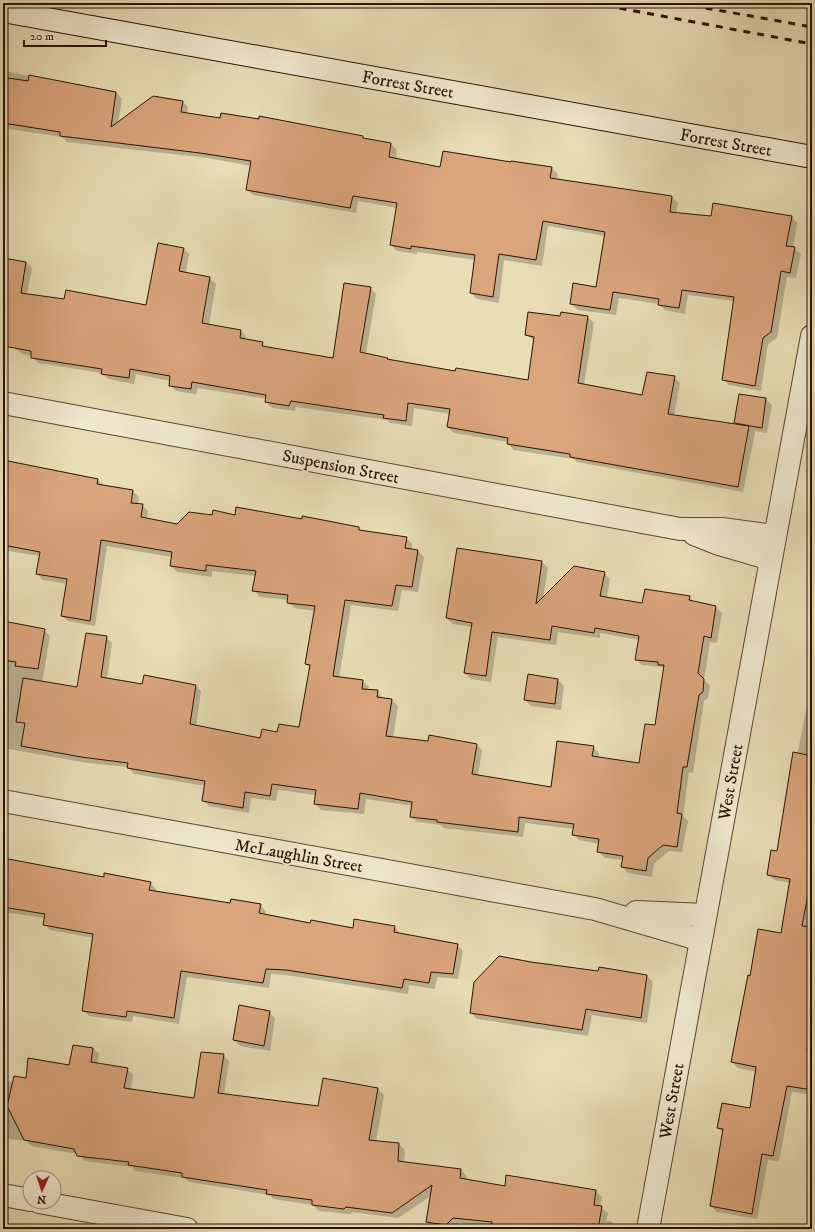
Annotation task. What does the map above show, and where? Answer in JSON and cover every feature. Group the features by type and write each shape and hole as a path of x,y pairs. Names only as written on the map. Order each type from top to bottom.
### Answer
{"street":[{"name":"Forrest Street","path":"3,10 812,157"},
{"name":"West Street","path":"648,1229 812,336"},
{"name":"Suspension Street","path":"3,403 680,529 719,544 771,559"},
{"name":"Suspension Street","path":"680,529 722,529 775,536"},
{"name":"McLaughlin Street","path":"3,801 595,909 701,940"},
{"name":"McLaughlin Street","path":"595,909 705,915"},
{"path":"3,1195 22,1199"},
{"path":"62,1206 187,1229"}],"building":[{"path":"29,75 116,92 111,127 153,96 183,101 181,112 220,118 221,113 259,119 259,116 363,136 363,138 391,143 389,157 440,167 443,151 552,167 550,178 672,196 670,212 711,216 713,203 792,216 786,246 795,247 790,273 781,271 771,332 763,338 755,386 722,380 734,297 682,290 679,308 658,305 659,299 613,292 610,310 570,304 573,283 596,287 605,232 543,221 536,260 499,254 493,297 470,293 475,255 411,246 411,249 390,245 397,203 353,196 350,208 246,190 251,161 200,153 60,136 60,132 3,123 8,78 28,81"},
{"path":"158,243 184,248 179,271 210,277 202,323 241,330 240,338 263,342 262,346 333,358 344,283 371,287 360,352 388,358 387,359 455,371 456,368 528,380 534,337 525,335 528,312 560,316 561,312 588,316 578,383 642,395 647,372 675,376 668,414 749,426 738,487 570,457 570,454 507,444 508,438 447,427 450,409 408,403 406,421 383,418 384,415 291,401 289,406 265,402 266,395 192,382 191,389 169,386 170,376 130,369 129,378 101,374 102,369 31,358 31,351 3,346 3,258 26,262 21,293 64,299 66,290 146,305"},
{"path":"739,394 766,398 762,428 734,423"},
{"path":"3,460 98,479 97,484 133,490 131,503 143,504 141,517 177,524 189,512 212,515 213,510 235,515 236,507 302,519 302,516 359,527 359,530 407,537 405,548 418,550 412,587 396,585 392,606 345,600 333,676 363,680 362,689 378,690 377,697 392,699 386,736 428,741 429,735 477,744 472,774 551,787 557,741 594,746 592,756 639,763 645,724 655,725 664,665 658,665 658,662 635,660 639,636 595,628 594,633 552,626 550,640 492,632 486,676 464,673 472,623 446,618 457,548 542,561 536,604 574,566 605,572 600,596 642,603 645,589 690,596 689,600 716,606 711,638 704,636 698,673 704,679 703,692 699,695 687,767 683,767 677,813 682,814 677,847 663,845 648,858 646,871 621,867 623,856 597,852 599,839 572,835 574,824 519,817 518,832 437,822 437,820 410,817 412,802 360,793 358,809 314,804 316,790 272,784 270,796 245,792 243,808 202,801 205,781 127,768 128,763 81,757 21,746 25,723 16,722 23,678 77,687 86,633 107,636 101,677 142,684 144,675 196,685 190,724 260,738 262,729 277,732 279,724 299,727 310,665 305,664 315,606 287,603 288,595 252,591 256,571 206,565 206,571 170,566 172,552 101,540 90,621 61,616 67,579 36,574 40,552 3,545"},
{"path":"3,621 45,629 38,669 15,666 16,662 3,660"},
{"path":"528,674 558,679 555,704 524,700"},
{"path":"793,752 812,756 812,873 802,926 812,927 812,1019 807,1051 812,1052 812,1090 787,1086 773,1156 762,1154 752,1214 710,1206 723,1129 717,1128 722,1103 750,1108 756,1067 731,1062 748,975 750,976 758,929 781,933 790,879 767,875 771,850 777,851"},
{"path":"3,858 104,877 104,873 151,882 149,890 230,903 231,899 261,904 259,913 310,923 311,920 353,928 354,919 395,926 394,932 458,944 453,974 431,972 429,983 404,979 402,988 286,970 266,969 263,983 181,971 174,1018 127,1011 126,1017 82,1011 93,934 43,925 45,914 3,907"},
{"path":"499,956 598,971 599,967 647,975 641,1018 586,1009 582,1030 470,1013 474,982"},
{"path":"239,1005 270,1011 264,1046 233,1040"},
{"path":"73,1045 93,1048 91,1062 128,1068 124,1088 194,1098 201,1052 224,1054 218,1093 318,1106 323,1078 378,1088 369,1140 399,1143 398,1161 461,1169 460,1178 505,1186 506,1175 596,1190 594,1205 602,1206 598,1229 508,1229 491,1226 492,1222 453,1218 446,1225 426,1222 432,1185 392,1213 346,1207 344,1209 312,1205 312,1200 266,1194 267,1190 182,1177 182,1173 128,1165 129,1162 77,1156 74,1149 24,1140 7,1106 14,1076 26,1078 28,1058 69,1065"}],"railway":[{"path":"592,3 812,44"},
{"path":"678,3 812,27"}]}
